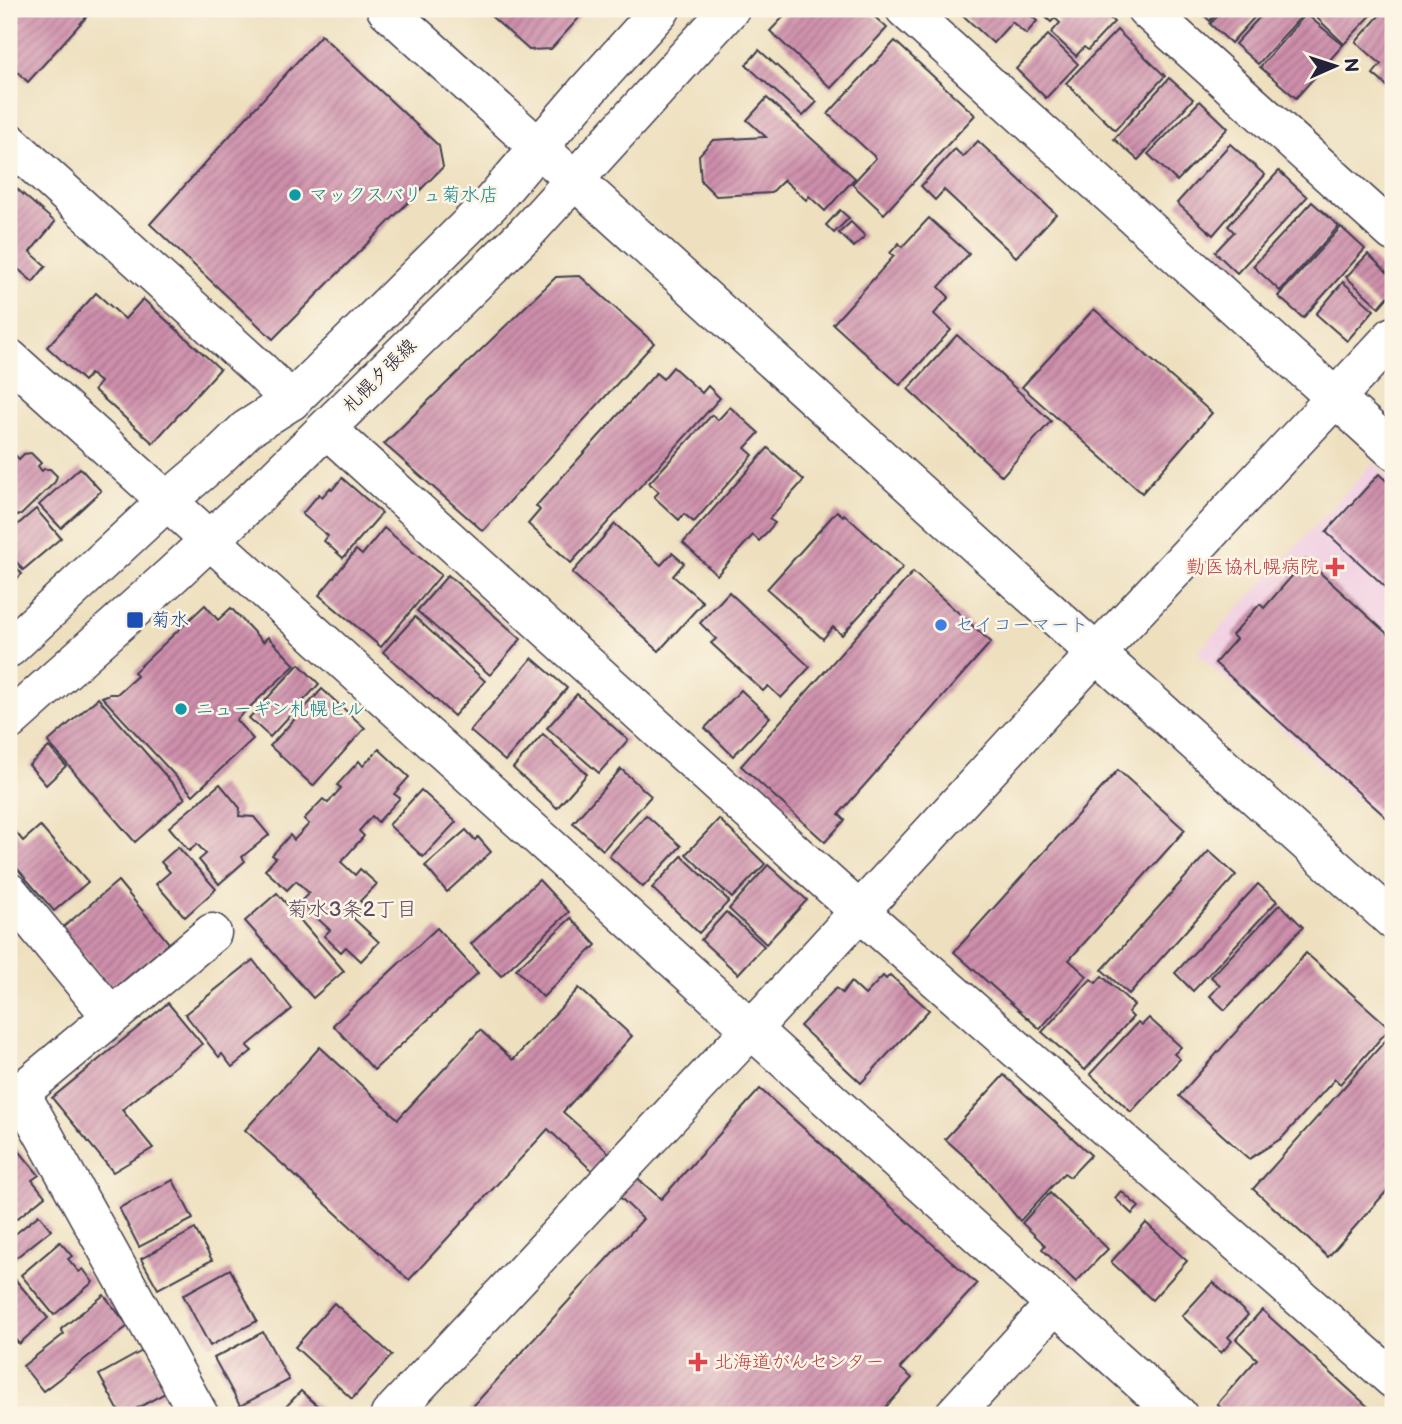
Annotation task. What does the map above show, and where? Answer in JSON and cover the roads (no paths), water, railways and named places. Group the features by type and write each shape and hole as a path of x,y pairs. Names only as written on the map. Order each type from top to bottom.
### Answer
{"street":[{"path":"386,9 1393,920"},
{"path":"9,648 247,429 290,401 491,204 661,9"},
{"name":"札幌夕張線","path":"9,721 254,499 526,233 730,9"},
{"path":"905,9 1393,450"},
{"path":"1146,9 1393,232"},
{"path":"9,142 261,371 290,401"},
{"path":"390,1415 1393,336"},
{"path":"9,358 1178,1415"},
{"path":"327,429 859,911 1393,1379"},
{"path":"9,892 111,1016"},
{"path":"199,1415 14,1097 212,933"},
{"path":"954,1415 1055,1304"}],"place":[{"name":"マックスバリュ菊水店","path":"295,195"},
{"name":"勤医協札幌病院","path":"1335,567"},
{"name":"菊水","path":"135,620"},
{"name":"セイコーマート","path":"941,625"},
{"name":"ニューギン札幌ビル","path":"181,709"},
{"name":"北海道がんセンター","path":"698,1362"}],"district":[{"name":"菊水3条2丁目","path":"352,909"}]}
